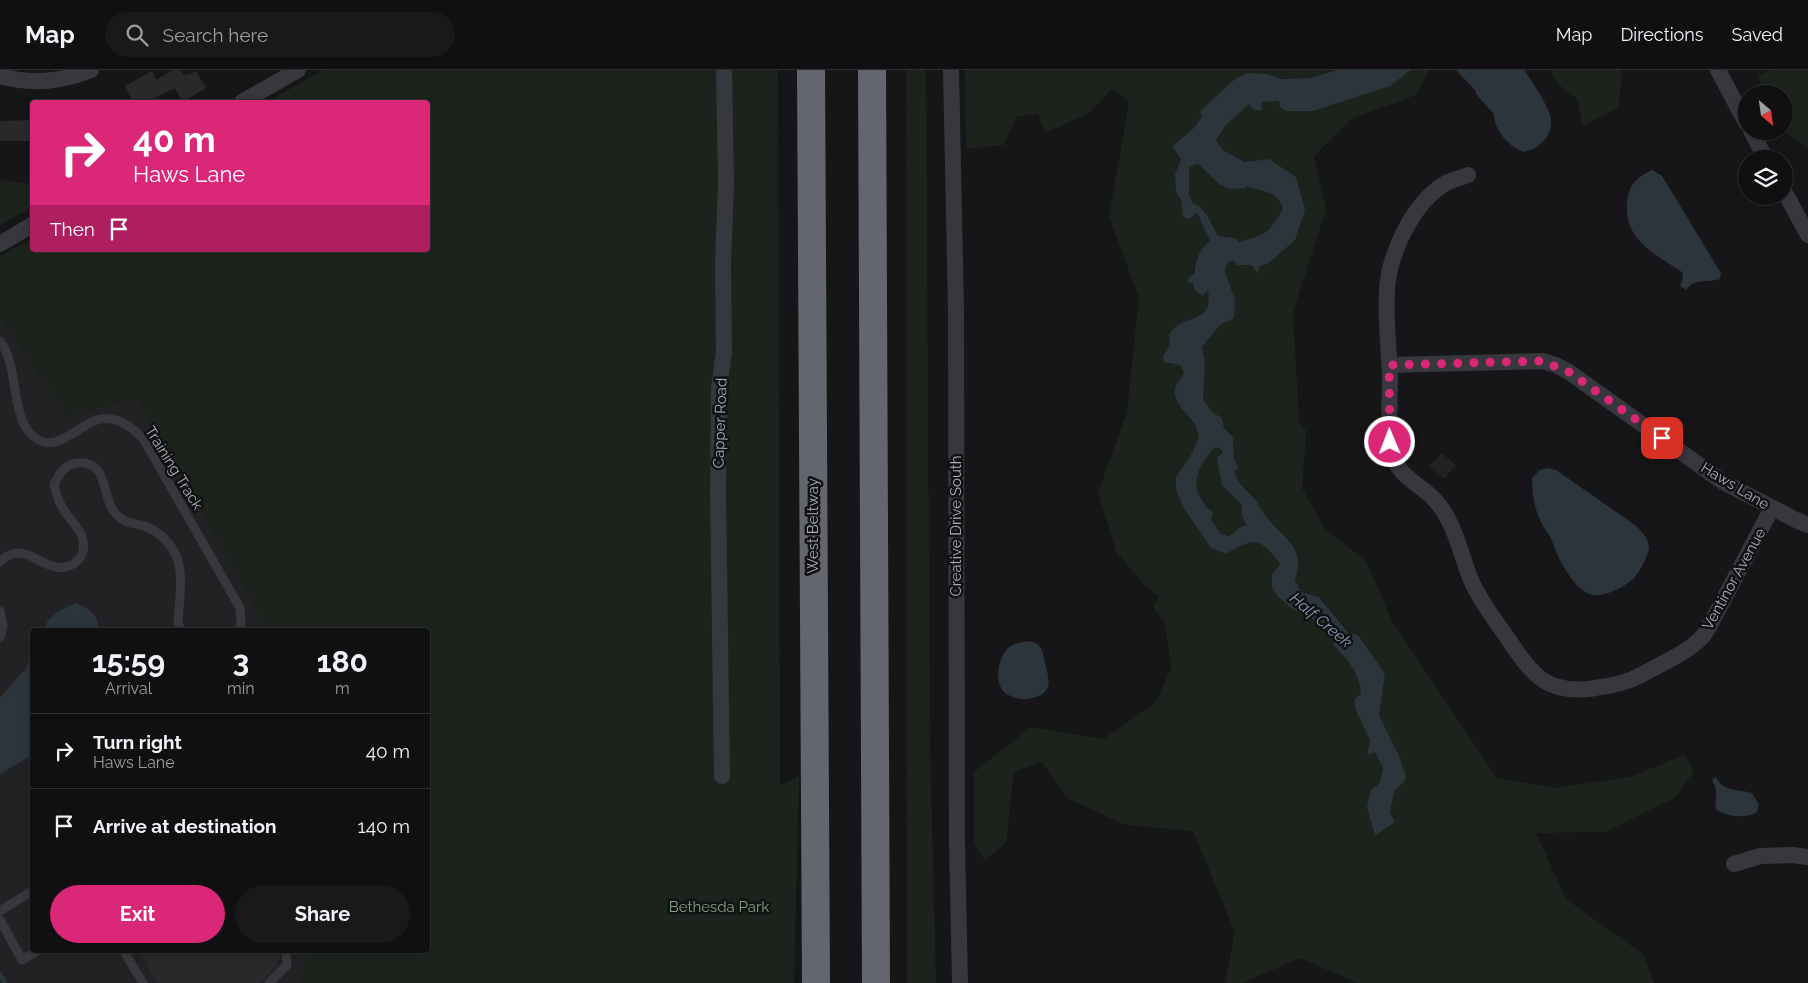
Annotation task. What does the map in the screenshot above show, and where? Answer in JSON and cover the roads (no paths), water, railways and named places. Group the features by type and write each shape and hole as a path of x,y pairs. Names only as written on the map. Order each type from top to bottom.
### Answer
{"highway":[{"name":"West Beltway","path":"812,70 816,983"},
{"path":"872,70 876,983"}],"street":[{"path":"0,76 32,82 56,80 90,70"},
{"path":"246,100 298,70"},
{"name":"Capper Road","path":"722,776 718,493 719,389 724,352 723,264 726,183 724,70"},
{"name":"Creative Drive South","path":"952,70 956,310 957,834 960,983"},
{"path":"1718,70 1738,108"},
{"name":"Ventinor Avenue","path":"1468,175 1446,183 1434,192 1416,212 1404,231 1393,259 1387,287 1386,308 1390,442 1396,462 1408,479 1430,496 1440,507 1454,533 1480,599 1526,665 1538,678 1552,686 1566,690 1582,690 1618,684 1634,679 1688,648 1701,638 1710,626 1772,508"},
{"path":"1792,205 1808,235"},
{"path":"0,244 30,226"},
{"name":"Haws Lane","path":"1389,365 1542,361 1556,365 1569,372 1723,482 1772,508 1808,524"},
{"path":"1734,864 1760,856 1792,855 1808,857"}],"lane":[{"name":"Training Track","path":"0,341 7,355 22,420 28,432 37,439 50,443 61,441 94,421 109,420 121,422 134,429 144,440 240,608 242,623 240,628"},
{"path":"0,562 6,556 16,553 28,554 50,566 60,569 70,566 78,560 83,553 84,541 80,530 62,508 54,485 60,472 70,464 93,465 102,475 109,504 117,516 127,523 145,526 160,534 170,545 177,558 180,571 178,622 180,628"},
{"path":"0,611 3,626 0,637"},
{"path":"0,911 30,892"},
{"path":"0,920 22,960 34,953"},
{"path":"125,953 143,983"},
{"path":"269,983 287,965 286,953"}],"water":[{"name":"Half Creek","path":"1338,70 1411,70 1390,86 1313,111 1286,111 1280,107 1279,101 1261,102 1262,110 1254,110 1249,104 1227,124 1216,140 1223,150 1245,162 1269,159 1296,177 1305,210 1295,240 1269,263 1260,266 1257,273 1252,265 1237,265 1233,260 1227,263 1225,271 1235,300 1234,318 1220,325 1202,347 1205,363 1203,398 1211,411 1222,418 1224,428 1233,437 1234,459 1239,469 1234,471 1238,479 1295,550 1298,558 1298,568 1295,580 1301,592 1319,597 1349,633 1358,635 1385,674 1379,715 1406,775 1405,780 1394,792 1390,813 1395,822 1375,836 1367,807 1371,790 1380,783 1383,768 1375,752 1367,756 1370,740 1355,709 1355,698 1361,694 1358,679 1348,661 1333,645 1334,639 1323,627 1306,614 1295,611 1277,596 1272,587 1272,575 1280,564 1262,544 1250,543 1226,554 1211,548 1184,508 1176,490 1176,477 1192,453 1199,437 1195,424 1181,408 1175,396 1175,387 1184,373 1180,365 1164,362 1163,356 1170,344 1169,335 1182,323 1202,314 1207,309 1209,301 1208,290 1203,296 1194,289 1194,284 1188,282 1189,277 1194,274 1200,252 1210,241 1197,213 1189,219 1183,217 1181,200 1176,192 1175,174 1181,159 1172,146 1194,128 1202,116 1200,111 1235,79 1248,73 1267,74 1281,79 1310,78","holes":["1198,164 1219,184 1229,189 1245,188 1247,186 1277,198 1283,208 1270,228 1255,237 1239,242 1235,238 1218,236 1207,215 1199,206 1193,203 1189,196 1189,167","1215,447 1221,449 1223,453 1217,458 1222,485 1242,505 1242,517 1247,525 1229,536 1221,534 1211,520 1213,512 1204,504 1198,493 1198,472 1205,459"]},
{"path":"1456,70 1524,70 1540,94 1550,114 1550,131 1544,140 1536,148 1524,152 1518,150 1503,137 1497,126 1494,114"},
{"path":"1652,170 1662,176 1721,273 1720,279 1697,282 1686,290 1680,286 1683,278 1682,272 1652,252 1636,237 1628,217 1627,204 1629,192 1641,176"},
{"path":"1547,468 1556,470 1635,525 1644,535 1649,547 1647,555 1637,574 1628,583 1611,592 1594,595 1582,590 1571,578 1539,517 1535,504 1532,478 1540,470"},
{"path":"76,603 86,608 95,616 99,628 44,628 52,616"},
{"path":"1028,641 1034,642 1041,648 1049,683 1041,695 1027,699 1015,698 1005,693 1001,688 998,670 1002,657 1009,647"},
{"path":"30,659 30,756 0,774 0,698 26,668"},
{"path":"1716,777 1727,788 1752,793 1759,805 1757,812 1748,816 1736,816 1725,814 1716,809 1716,792 1712,780"}],"waterway":[{"path":"0,974 5,983"}],"park label":[{"name":"Bethesda Park","path":"719,907"}]}
